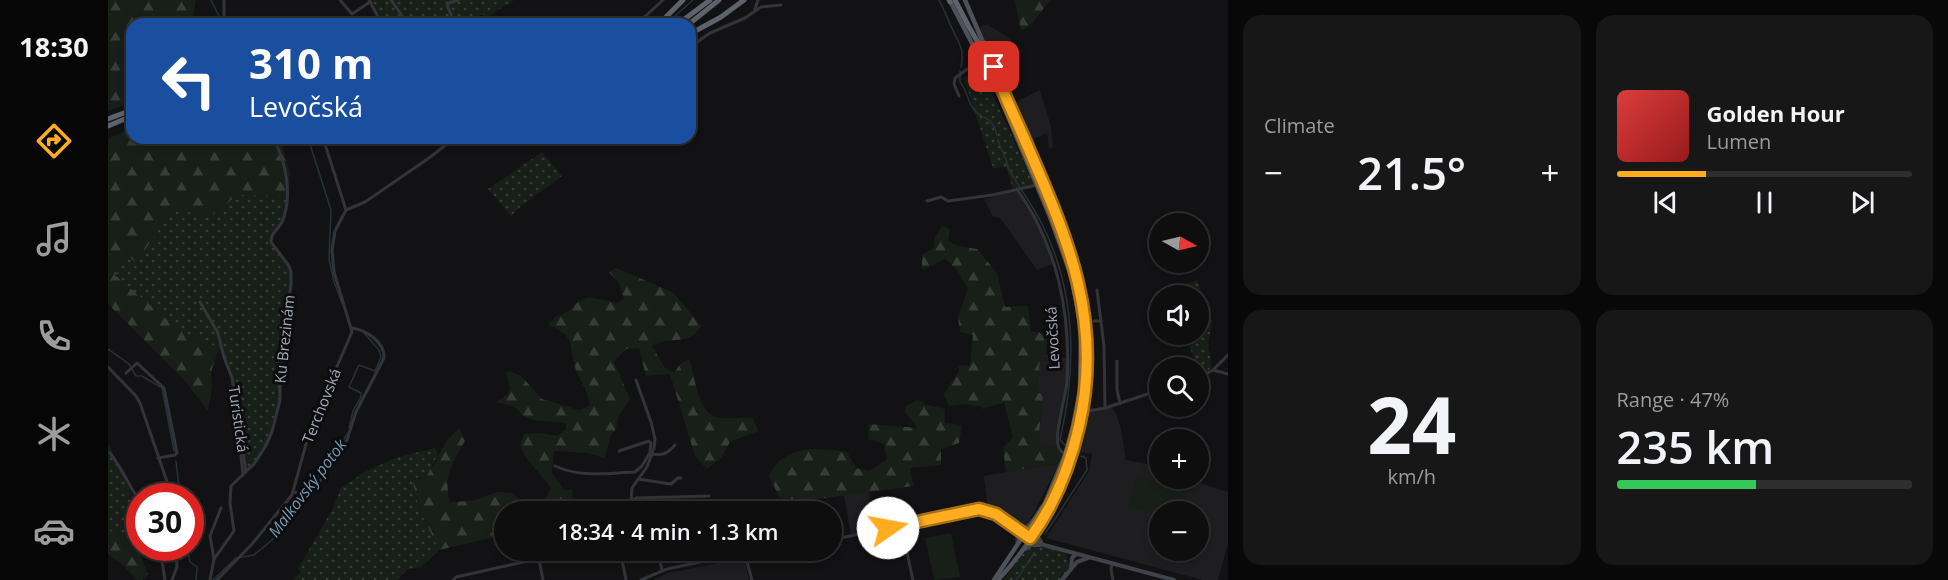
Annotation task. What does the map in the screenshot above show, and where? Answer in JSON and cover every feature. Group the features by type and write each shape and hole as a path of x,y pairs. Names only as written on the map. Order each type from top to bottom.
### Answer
{"highway":[{"path":"665,18 683,0"},
{"path":"686,18 710,0"},
{"path":"696,18 719,0"},
{"path":"696,31 721,17 744,0"},
{"path":"951,0 996,74"},
{"path":"108,121 126,113"},
{"path":"108,121 126,117"}],"main road":[{"name":"Levočská","path":"951,0 986,68 1037,185 1066,257 1079,315 1082,365 1079,413 1065,455 1042,507 996,580"},
{"name":"Levočská","path":"965,0 1061,227 1077,273 1087,348 1086,383 1067,469 1038,527 1019,554 996,580"}],"street":[{"path":"224,0 224,18"},
{"path":"340,0 352,14 369,1 379,18"},
{"path":"391,0 404,18"},
{"path":"452,18 447,5 458,0"},
{"path":"644,18 663,0"},
{"path":"755,10 758,0"},
{"path":"696,43 710,33 735,23 761,7 782,5"},
{"path":"342,11 346,8"},
{"path":"959,96 954,84 960,74 975,63 979,56"},
{"path":"975,63 986,68"},
{"name":"Ku Brezinám","path":"244,473 265,447 272,432 280,400 280,371 289,325 287,311 291,272 271,242 272,233 282,222 286,200 282,155 276,144"},
{"path":"325,144 346,210"},
{"path":"294,492 306,496 311,495 347,440 356,412 384,358 381,347 368,333 352,329 334,272 332,250 335,231 346,210 365,202 448,144"},
{"path":"927,201 941,197 948,201 1037,185"},
{"name":"Levočská","path":"1018,189 1031,210 1044,239 1053,261 1063,298 1069,358 1065,401 1057,434 1060,449 1065,455"},
{"path":"1097,290 1104,346 1105,408"},
{"name":"Turistická","path":"200,302 218,333 232,378 244,473"},
{"path":"1094,321 1101,321"},
{"name":"Terchovská","path":"217,580 239,558 294,492 311,426 352,329"},
{"path":"1209,372 1228,355"},
{"path":"1117,361 1117,390 1120,403"},
{"path":"126,373 137,363 164,388 177,453 158,458"},
{"path":"108,367 136,396 167,483"},
{"path":"1213,370 1228,374"},
{"path":"631,501 634,497 632,488 647,466 655,439 636,380"},
{"name":"Turistická","path":"230,388 244,473"},
{"path":"1079,413 1105,408 1149,394"},
{"path":"555,466 570,473 635,472 651,454 652,446 648,441 619,451"},
{"path":"651,454 667,453 675,445"},
{"path":"110,453 120,466 128,483"},
{"path":"214,559 233,535 230,490 244,473"},
{"path":"638,479 666,484 681,478"},
{"path":"634,497 708,496"},
{"path":"1012,525 1022,527 1028,525 1042,507"},
{"path":"211,580 214,559 210,536 222,508"},
{"path":"842,538 979,509 992,512 1044,545 1174,580"},
{"path":"901,525 913,580"},
{"path":"1012,525 1017,536 1016,548"},
{"path":"1038,527 1037,537 1044,545"},
{"path":"1019,554 1029,546 1044,545"},
{"path":"1064,550 1071,568"},
{"path":"1070,561 1076,554"},
{"path":"1076,554 1077,562"},
{"path":"1062,580 1077,562 1093,558"},
{"path":"162,561 165,580"},
{"path":"172,580 177,561"},
{"path":"453,579 530,561"},
{"path":"538,561 543,580"},
{"path":"622,561 626,580"},
{"path":"660,561 662,571"},
{"path":"641,580 662,571 706,561"},
{"path":"747,561 752,580"},
{"path":"1112,563 1113,580"}],"shaded area":[{"path":"986,24 1010,38 1017,52 1015,67 1000,76 979,28"},
{"path":"1040,90 1051,127 1053,147 1049,149 1047,133 1034,139 1035,143 1032,144 1014,103"},
{"path":"1016,189 1036,215 1055,263 1037,270 1000,218 993,217 984,200"},
{"path":"1041,354 1070,359 1069,378 1056,448 1038,444 1043,394 1036,392"},
{"path":"1111,406 1121,429 1126,460 1149,464 1149,489 1209,489 1209,486 1228,492 1228,543 1218,580 1203,580 1046,538 1089,471 1092,454 1081,452 1089,411"},
{"path":"1053,464 1058,466 1028,524 1016,527 988,511 984,476"},
{"path":"869,492 876,530 851,535 844,495"},
{"path":"725,562 745,562 749,580 653,580 668,573"}],"green space":[{"path":"108,0 196,0 193,18 126,18 126,104 108,111"},
{"path":"370,0 514,0 486,18 483,14 476,18 380,18"},
{"path":"1015,0 1050,0 1032,24 1021,31"},
{"path":"981,69 1035,186 1013,189 1006,167 993,168 964,78"},
{"path":"126,131 126,144 282,144 290,173 288,203 283,196 237,195 219,211 208,217 174,208 136,263 129,257 115,275 175,326 219,348 211,372 212,387 208,411 186,382 108,304 108,139"},
{"path":"542,152 562,176 511,216 488,189"},
{"path":"237,195 283,196 289,205 270,242 289,267 291,285 288,330 281,356 281,390 268,444 258,463 247,470 231,378 219,348 175,326 115,275 129,257 136,263 174,208 208,217 219,211"},
{"path":"942,226 950,229 948,241 959,246 977,249 997,273 1005,307 1027,306 1031,331 1048,334 1046,355 1041,354 1036,392 1043,394 1038,444 1056,448 1063,453 1058,466 1053,464 1006,472 1003,448 1013,437 1004,402 982,409 982,407 965,404 949,406 944,394 959,371 959,366 970,365 973,335 960,332 958,318 968,288 957,270 945,259 922,270 922,255 934,248 935,237"},
{"path":"616,268 674,293 701,326 685,339 666,341 652,346 665,368 674,373 680,364 689,359 698,394 706,410 720,418 753,418 758,431 730,442 721,458 707,469 695,456 670,374 646,376 639,348 626,349 614,362 630,399 618,417 605,458 587,453 554,451 552,473 564,490 572,490 572,501 540,501 545,499 551,488 530,462 520,445 524,434 540,433 557,436 566,430 566,423 532,420 522,415 515,407 496,402 508,394 510,388 506,373 509,371 522,377 542,399 579,410 590,406 573,361 568,338 548,325 555,317 589,297 617,303 624,299 619,283 609,272"},
{"path":"1197,280 1199,285 1182,285"},
{"path":"1209,313 1212,321 1209,340"},
{"path":"1189,345 1208,345 1212,367 1209,370 1209,357 1194,357"},
{"path":"918,400 926,405 945,409 945,423 962,425 959,443 941,449 941,465 910,468 914,486 803,501 785,501 779,497 769,475 779,461 796,452 812,449 847,452 856,468 870,471 887,459 884,444 868,439 869,424 918,428 905,412 906,406"},
{"path":"459,428 465,441 448,478 450,502 472,501 498,492 512,493 521,501 494,501 494,537 439,550 419,509 412,479 420,479 434,465 445,443"},
{"path":"108,443 126,483 126,532 108,531"},
{"path":"435,448 438,454 427,476 412,479 419,509 439,550 420,568 408,569 397,580 292,580 301,572 298,569 332,510 341,488 363,473 395,458"},
{"path":"1136,476 1149,479 1149,489 1188,489 1185,501 1149,501 1149,512 1128,507"},
{"path":"108,531 126,532 126,561 143,561 148,574 142,580 137,580 121,563 108,554"},
{"path":"951,533 960,577 934,580 925,538"},
{"path":"1043,545 1062,549 1067,556 1070,569 1061,580 1003,580 1026,549"}],"waterway":[{"path":"211,0 220,18"},
{"path":"673,18 693,0"},
{"path":"939,0 960,45 961,67"},
{"path":"960,71 960,82 971,105 979,115 992,123 997,135"},
{"path":"998,140 1008,168 1042,224 1062,276 1070,330 1071,358 1066,413 1060,440 1065,445"},
{"name":"Malkovský potok","path":"310,144 331,210 329,259 342,303"},
{"name":"Malkovský potok","path":"349,428 353,411 361,397 361,393 349,387 359,365 375,371 381,357 379,350 364,333"},
{"path":"108,349 129,364 136,376 142,376 162,388 174,451"},
{"name":"Malkovský potok","path":"307,493 348,433"},
{"path":"1045,534 1087,470 1086,458 1081,456"},
{"path":"176,461 179,483"},
{"name":"Malkovský potok","path":"213,580 236,558 254,555 272,540 304,497"},
{"path":"1016,580 1035,552"},
{"path":"190,561 197,567 196,580"}],"route":[{"path":"888,528 979,509 996,514 1030,538 1064,477 1080,423 1087,358 1085,318 1080,286 1065,236 994,67"}]}
